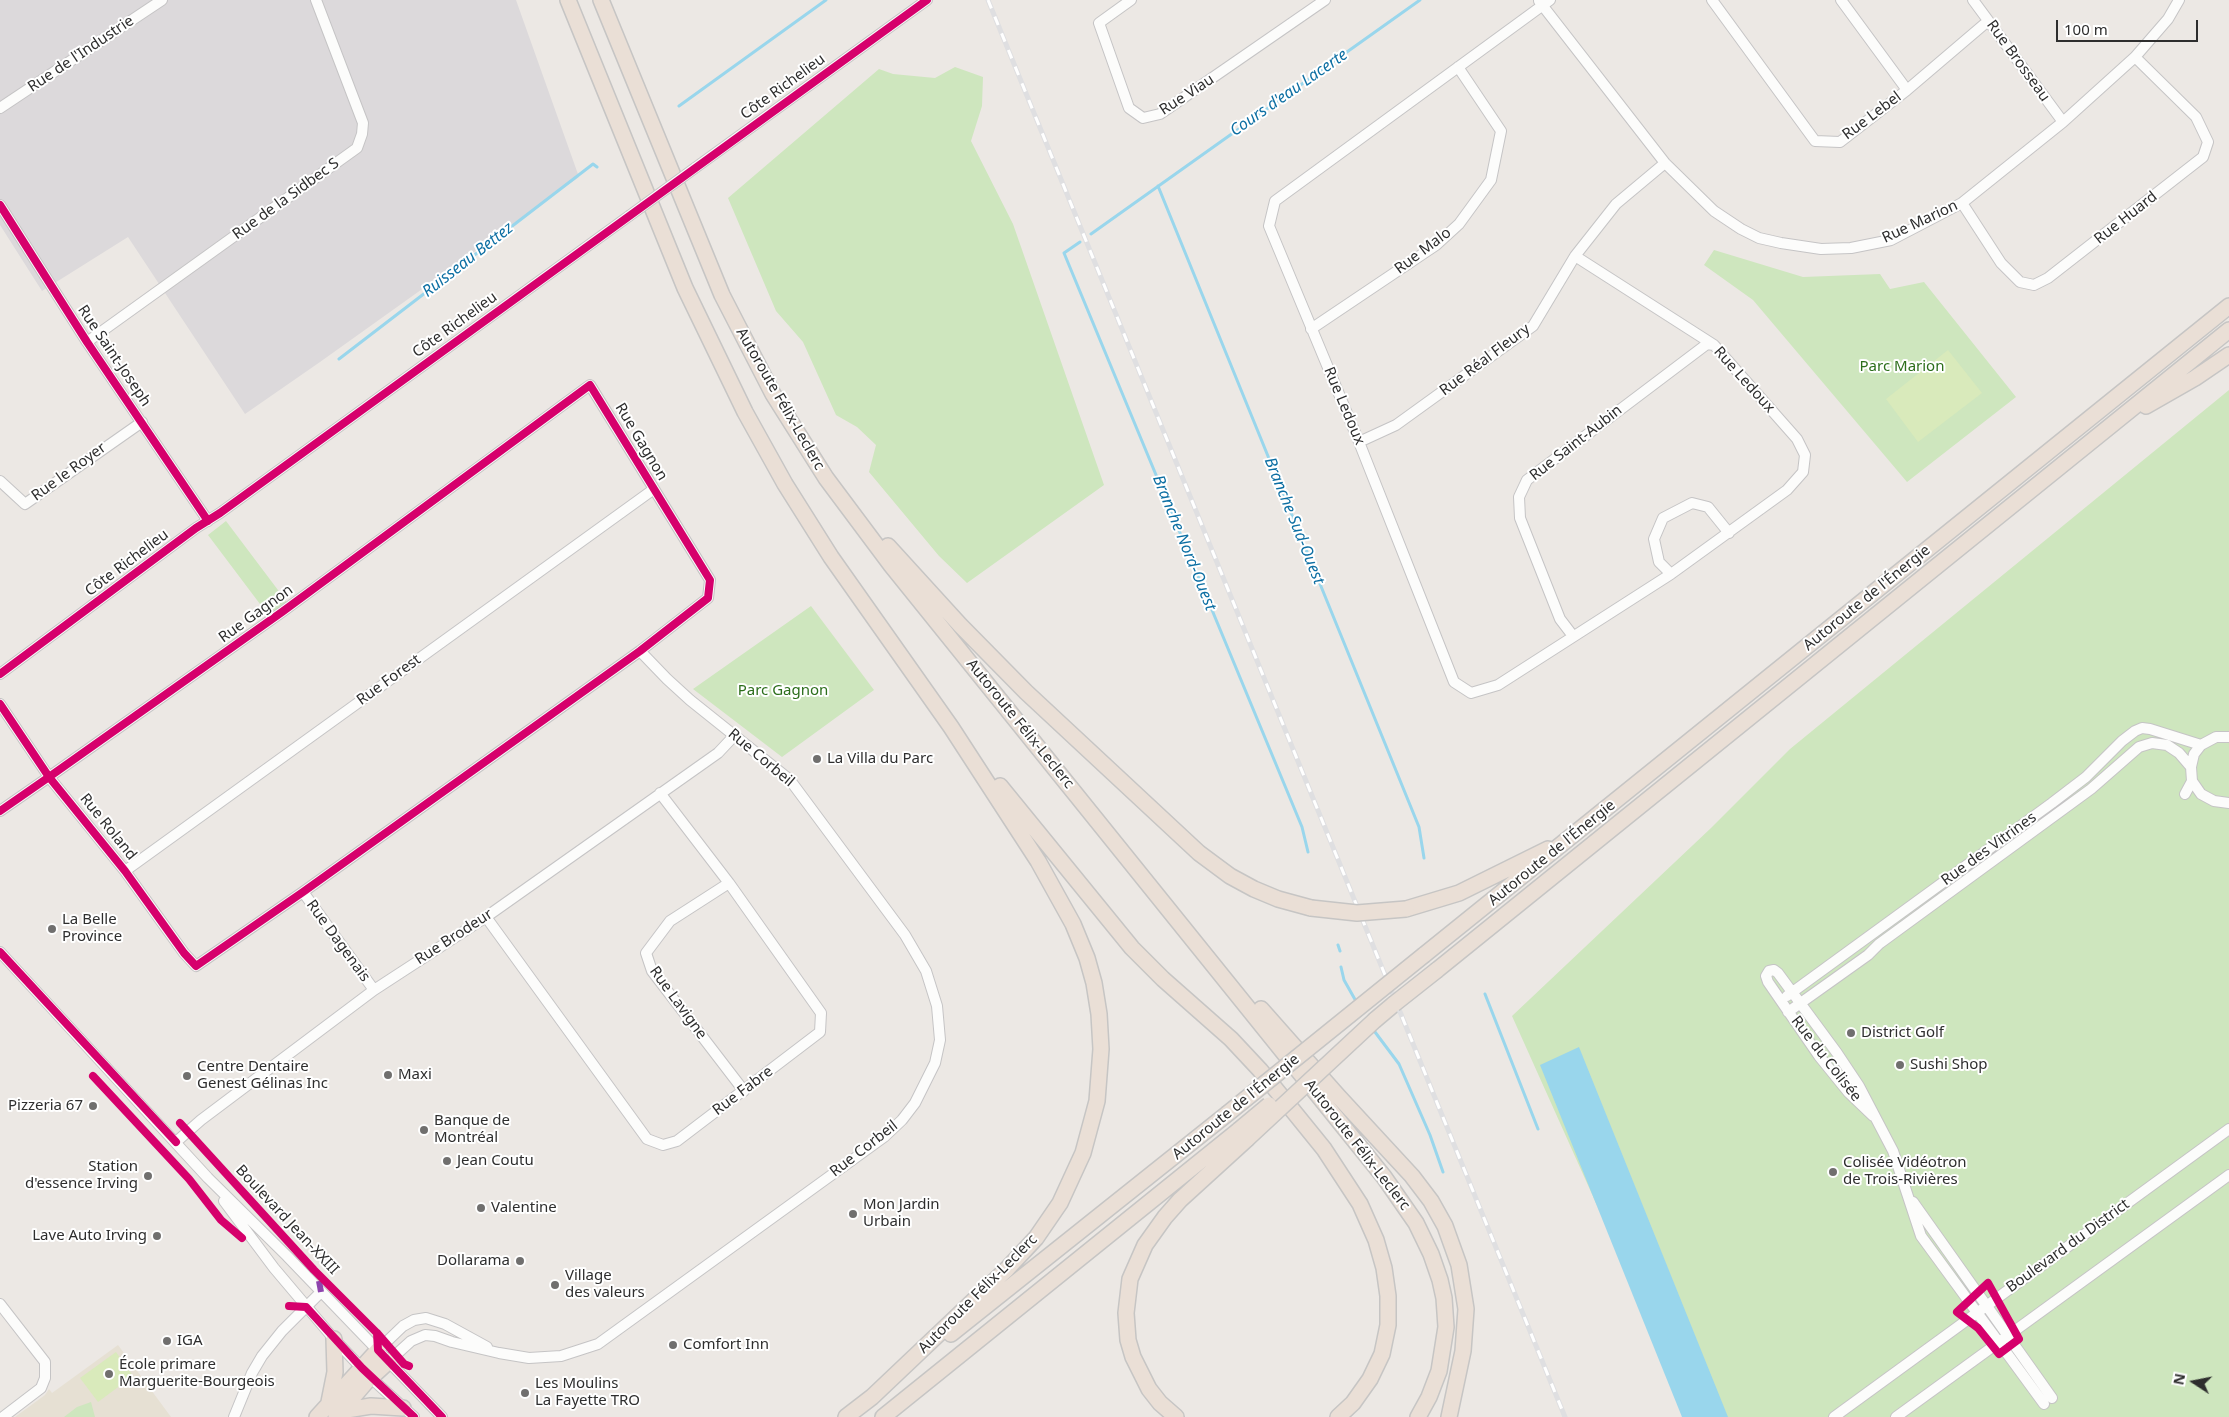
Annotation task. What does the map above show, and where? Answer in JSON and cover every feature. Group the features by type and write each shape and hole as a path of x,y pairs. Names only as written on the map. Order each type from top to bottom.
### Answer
{"highway":[{"name":"Autoroute Félix-Leclerc","path":"568,0 685,288 745,412 785,484 823,545 951,727 1045,873 1081,941 1094,984 1099,1014 1101,1048 1098,1091 1093,1122 1082,1158 1062,1198 1042,1229 1003,1273 872,1397 846,1417"},
{"name":"Autoroute Félix-Leclerc","path":"602,0 722,294 773,394 826,478 891,565 1384,1177 1421,1231 1440,1280 1444,1298 1446,1327 1439,1371 1429,1397 1418,1417"},
{"name":"Autoroute de l'Énergie","path":"872,1397 1227,1114 2229,306"},
{"name":"Autoroute de l'Énergie","path":"884,1417 1243,1134 1436,970 2229,330"},
{"path":"2108,427 2195,378 2229,356"},
{"path":"826,478 977,643 1055,720 1190,845 1215,866 1246,885 1278,899 1311,908 1351,913 1406,909 1438,901 1465,890 1571,837"},
{"path":"951,727 1132,948 1222,1031 1260,1070 1324,1149 1357,1199 1372,1230 1384,1268 1388,1296 1388,1325 1382,1354 1370,1379 1353,1403 1338,1417"},
{"path":"1101,824 1327,1084 1405,1168 1436,1210 1454,1249 1465,1300 1465,1342 1449,1417"},
{"path":"1176,1417 1148,1388 1133,1357 1128,1340 1126,1313 1130,1279 1145,1245 1165,1217 1243,1134"},
{"path":"334,1340 336,1372 335,1410"},
{"path":"335,1410 366,1373 378,1350"},
{"path":"366,1373 389,1361"},
{"path":"317,1417 335,1410 370,1406 409,1412"}],"street":[{"name":"Rue de l'Industrie","path":"0,108 162,0"},
{"name":"Rue de la Sidbec S","path":"87,342 357,148 362,134 363,123 316,0"},
{"name":"Côte Richelieu","path":"0,674 927,0"},
{"name":"Rue Viau","path":"1131,0 1099,23 1129,108 1143,118 1160,114 1325,0"},
{"name":"Rue Lebel","path":"1712,0 1815,141 1840,142 1907,90 1988,21"},
{"path":"1841,0 1907,90"},
{"name":"Rue Brosseau","path":"1973,0 2063,122"},
{"name":"Rue Marion","path":"1544,2 1665,164 1714,211 1740,229 1759,238 1822,249 1851,248 1891,240 1962,203 2063,122 2135,57 2168,19 2179,0"},
{"name":"Rue Ledoux","path":"1544,2 1275,201 1269,226 1359,442 1454,682 1471,693 1498,685 1671,574 1787,490 1803,472 1805,455 1797,439 1714,345 1575,256"},
{"name":"Rue Huard","path":"1962,203 2001,263 2020,282 2034,285 2048,278 2203,157 2208,142 2196,117 2135,57"},
{"name":"Rue Malo","path":"1312,329 1436,245 1459,224 1491,180 1501,131 1458,67"},
{"name":"Rue Réal Fleury","path":"1359,442 1396,425 1532,326 1575,256 1616,204 1665,164"},
{"name":"Rue Saint-Joseph","path":"0,205 87,342 208,521"},
{"name":"Rue Saint-Aubin","path":"1573,636 1560,619 1520,518 1519,497 1527,480 1707,344 1714,345"},
{"name":"Rue Gagnon","path":"0,810 282,612 590,385 710,580 708,598 640,651 303,892 196,966"},
{"name":"Rue le Royer","path":"0,481 25,504 142,422"},
{"name":"Rue Forest","path":"125,871 654,490"},
{"path":"1671,574 1659,562 1654,539 1663,518 1692,503 1708,508 1730,533"},
{"name":"Rue Corbeil","path":"389,1361 414,1339 425,1335 499,1353 529,1358 551,1358 580,1351 608,1338 884,1137 915,1103 936,1063 940,1040 939,1014 929,979 915,950 793,784 777,768 734,736 667,679 640,651"},
{"name":"Rue Roland","path":"0,704 50,776 125,871 196,966"},
{"name":"Rue des Vitrines","path":"1780,1001 2052,804 2086,777 2122,741 2135,731 2142,728 2150,728 2201,745"},
{"name":"Rue Brodeur","path":"176,1142 201,1120 374,990 486,917 718,753 734,736"},
{"path":"2228,805 2203,796 2197,790 2192,780 2191,767 2195,752 2201,745 2216,737 2229,737"},
{"name":"Rue des Vitrines","path":"1788,1012 1868,956 1879,944 2091,789 2139,747 2152,743 2167,745 2179,753 2191,767"},
{"path":"2185,794 2192,780"},
{"name":"Rue Fabre","path":"486,917 647,1139 663,1146 677,1141 820,1032 821,1013 729,883 660,793"},
{"name":"Rue Lavigne","path":"729,883 670,921 646,953 652,971 744,1091"},
{"name":"Rue Dagenais","path":"303,892 374,990"},
{"name":"Boulevard Jean-XXIII","path":"2,959 208,1178 442,1417"},
{"name":"Rue du Colisée","path":"1873,1116 1832,1073 1780,1001 1767,980 1769,972 1776,971 1859,1086 1873,1116 1891,1147 1906,1193 1921,1236 1986,1327 2048,1401 1988,1305 1906,1193"},
{"name":"Boulevard du District","path":"1834,1417 2229,1129"},
{"path":"1896,1417 2229,1174"},
{"name":"Boulevard Jean-XXIII","path":"208,1178 263,1253 334,1340 366,1373 409,1412"},
{"path":"234,1417 260,1359 282,1331 321,1292"},
{"path":"0,1304 44,1362 45,1378 41,1388 4,1417"},
{"name":"Rue Corbeil","path":"378,1350 403,1326 414,1320 426,1318 445,1324 499,1353"}],"shaded area":[{"path":"0,0 516,0 579,177 245,414 128,237 42,291 0,225"},
{"name":"École primare Marguerite-Bourgeois","path":"118,1345 171,1417 15,1417 45,1395 49,1389 52,1393"}],"green space":[{"path":"955,67 983,77 982,106 971,141 1013,224 1104,485 967,583 939,556 869,472 876,445 857,427 836,415 803,342 776,311 728,198 879,69 893,74 935,78"},
{"name":"Parc Marion","path":"1714,250 1803,277 1880,274 1890,289 1924,282 2016,397 1907,482 1753,300 1704,265"},
{"path":"1948,350 1982,393 1918,442 1886,399"},
{"path":"2229,390 2229,1417 1692,1417 1512,1016 1711,828 1790,749"},
{"path":"226,521 287,602 269,616 208,535"},
{"name":"Parc Gagnon","path":"811,606 874,690 782,757 693,689"},
{"path":"116,1352 133,1376 98,1402 80,1378"},
{"path":"91,1402 95,1417 64,1417 77,1407"}],"water":[{"path":"1579,1047 1728,1417 1682,1417 1540,1065"}],"waterway":[{"name":"Ruisseau Bettez","path":"679,106 826,0"},
{"name":"Cours d'eau Lacerte","path":"1091,234 1420,0"},
{"name":"Ruisseau Bettez","path":"339,359 593,164 597,167"},
{"name":"Branche Sud-Ouest","path":"1158,186 1419,827 1424,858"},
{"name":"Branche Nord-Ouest","path":"1080,242 1064,253 1302,827 1308,852"},
{"name":"Branche Nord-Ouest","path":"1338,945 1340,951"},
{"name":"Branche Nord-Ouest","path":"1341,967 1344,980 1357,1003"},
{"name":"Branche Sud-Ouest","path":"1485,994 1538,1129"},
{"name":"Branche Nord-Ouest","path":"1372,1028 1399,1064 1430,1135 1443,1172"}],"railway":[{"path":"988,0 1565,1417"}],"marked path":[{"path":"319,1281 321,1292"}],"cycle path":[{"path":"0,674 196,528 220,513 927,0"},
{"path":"0,205 87,342 208,521"},
{"path":"0,704 49,777 125,871 184,953 196,966 303,892 640,651 708,598 710,580 590,385 282,612 49,777 0,811"},
{"path":"0,952 176,1142"},
{"path":"93,1076 189,1179 221,1220 242,1238"},
{"path":"180,1123 314,1270 377,1333 404,1364 409,1366"},
{"path":"1988,1283 2019,1339 1999,1354 1978,1328 1957,1312 1988,1283"},
{"path":"289,1306 306,1307 362,1368 414,1417"},
{"path":"377,1333 378,1350 442,1417"}],"place":[{"name":"La Villa du Parc","path":"817,759"},
{"name":"La Belle Province","path":"52,929"},
{"name":"District Golf","path":"1851,1033"},
{"name":"Sushi Shop","path":"1900,1065"},
{"name":"Maxi","path":"388,1075"},
{"name":"Centre Dentaire Genest Gélinas Inc","path":"187,1076"},
{"name":"Pizzeria 67","path":"93,1106"},
{"name":"Banque de Montréal","path":"424,1130"},
{"name":"Jean Coutu","path":"447,1161"},
{"name":"Colisée Vidéotron de Trois-Rivières","path":"1833,1172"},
{"name":"Station d'essence Irving","path":"148,1176"},
{"name":"Valentine","path":"481,1208"},
{"name":"Mon Jardin Urbain","path":"853,1214"},
{"name":"Lave Auto Irving","path":"157,1236"},
{"name":"Dollarama","path":"520,1261"},
{"name":"Village des valeurs","path":"555,1285"},
{"name":"IGA","path":"167,1341"},
{"name":"Comfort Inn","path":"673,1345"},
{"name":"École primare Marguerite-Bourgeois","path":"109,1374"},
{"name":"Les Moulins La Fayette TRO","path":"525,1393"}]}
